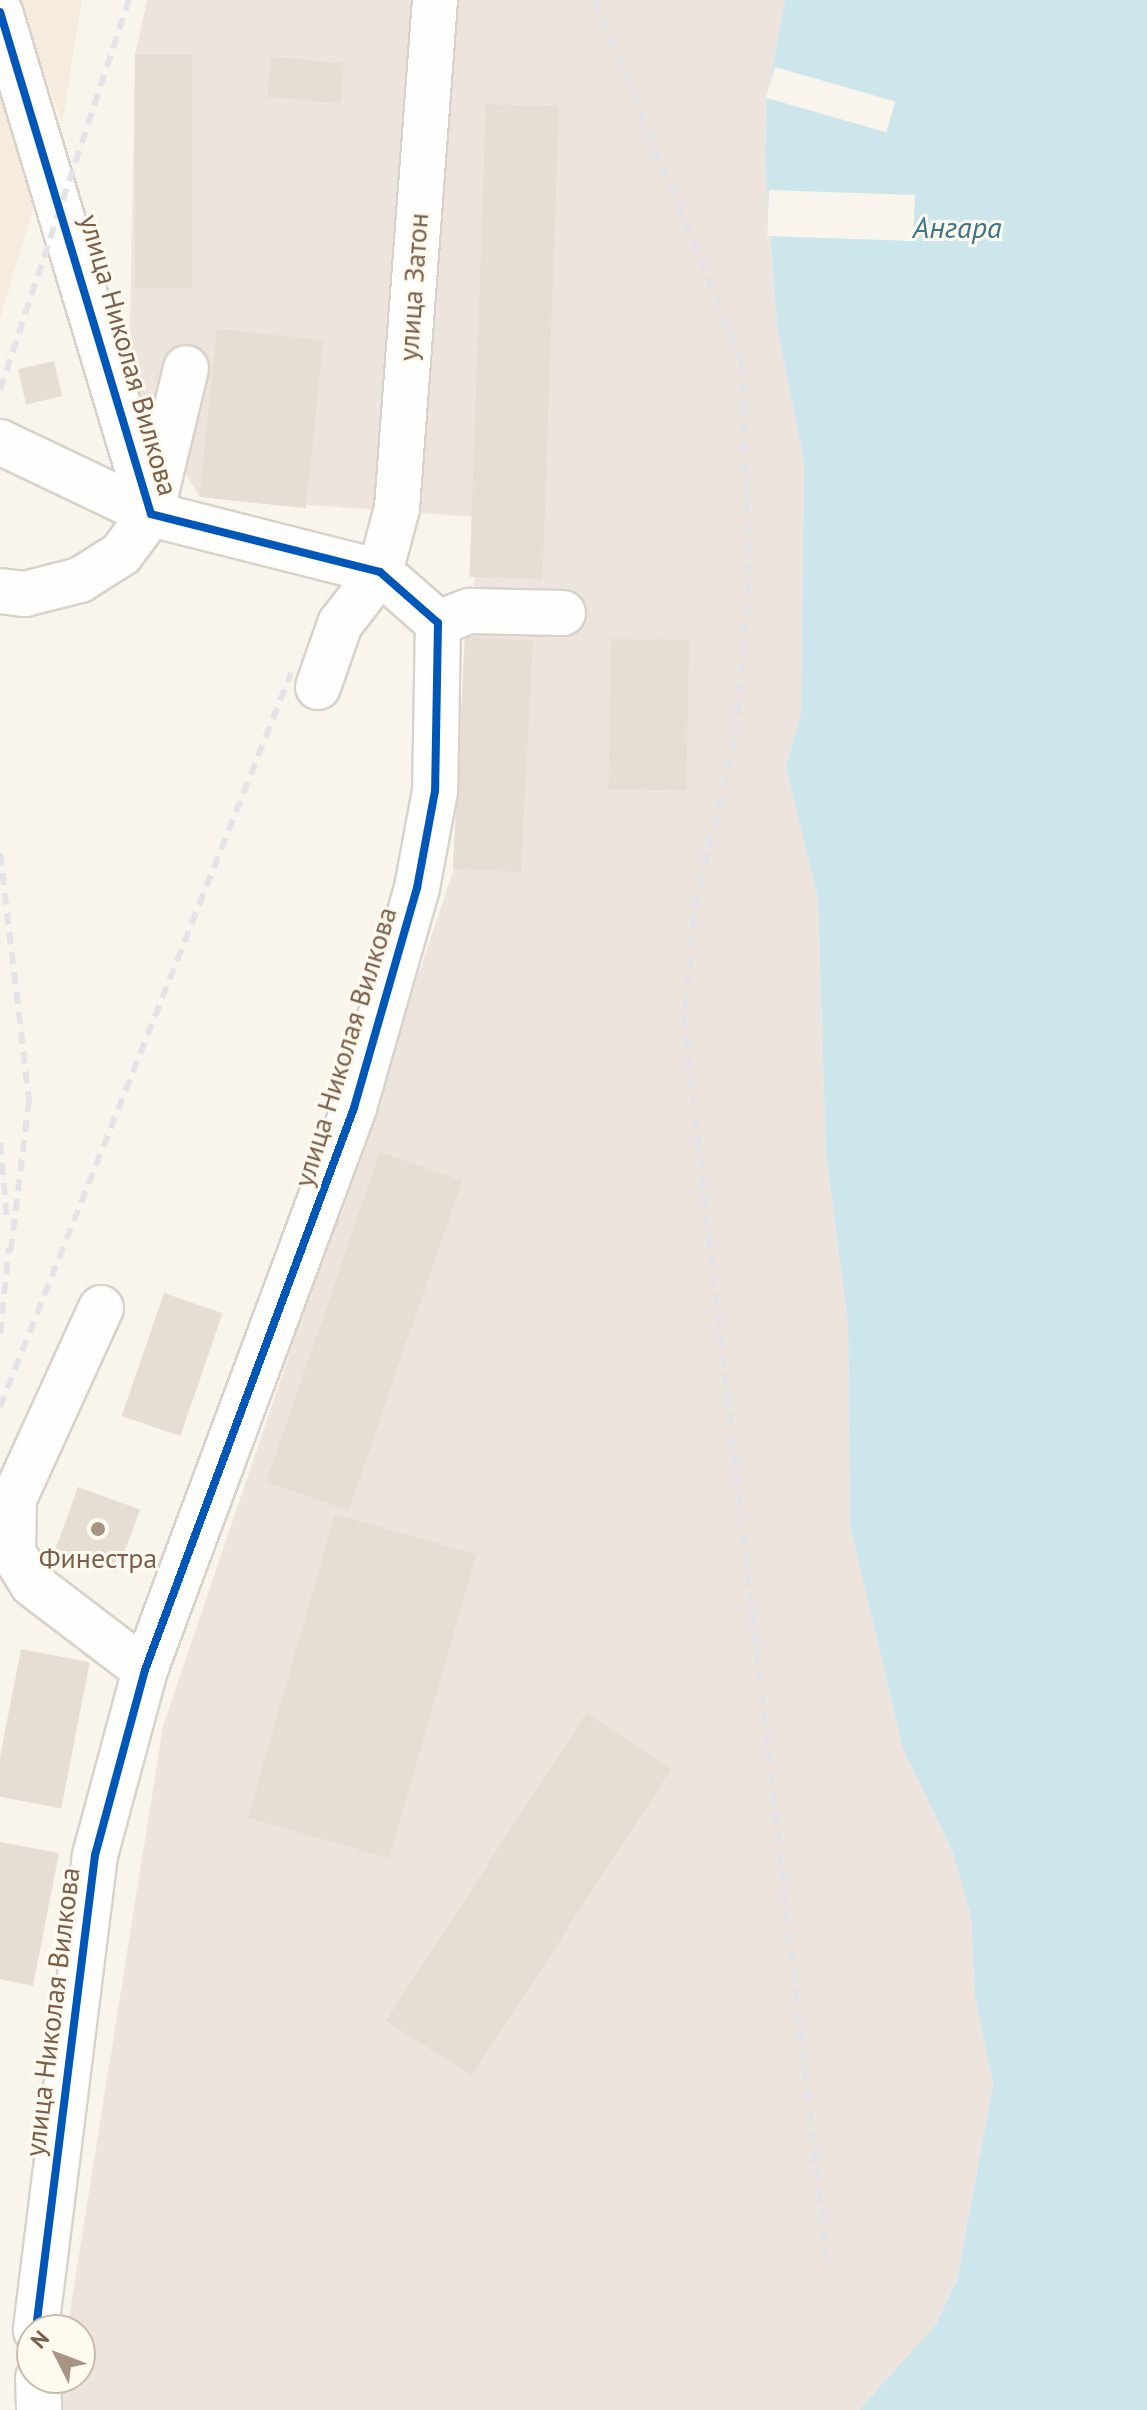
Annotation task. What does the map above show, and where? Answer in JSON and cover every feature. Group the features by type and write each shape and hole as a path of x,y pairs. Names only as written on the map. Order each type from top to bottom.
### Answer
{"street":[{"name":"улица Затон","path":"380,572 397,508 435,0"},
{"name":"улица Николая Вилкова","path":"0,12 151,514 380,572 438,623 435,791 413,902 354,1108 145,1670 95,1855 38,2314"},
{"path":"0,591 25,594 80,580 121,554 151,514 186,368"},
{"path":"0,442 151,514"},
{"path":"318,687 340,624 380,572"},
{"path":"438,623 470,611 563,613"},
{"path":"101,1308 14,1499 13,1553 32,1584 145,1670"}],"shaded area":[{"path":"19,0 82,0 62,124"},
{"path":"147,0 785,0 767,98 765,161 777,326 804,461 801,712 786,767 818,899 826,1153 848,1324 850,1526 903,1749 952,1850 971,1917 975,1997 993,2084 957,2280 936,2324 859,2410 54,2410 56,2394 96,2394 96,2314 70,2314 163,1726 454,869 465,637 475,577 476,517 200,497 129,381 135,55"},
{"path":"0,77 39,190 0,318"}],"water":[{"name":"Ангара","path":"785,0 1147,0 1147,2410 859,2410 936,2324 957,2280 993,2084 975,1997 971,1917 952,1850 903,1749 850,1526 848,1324 826,1153 818,899 786,767 801,712 804,462 777,326 765,161 767,98"}],"pier":[{"path":"775,67 895,101 886,132 766,98"},
{"path":"769,190 915,195 913,241 767,236"}],"building":[{"path":"135,55 192,55 192,288 135,288"},
{"path":"271,57 344,63 340,103 268,97"},
{"path":"486,104 559,107 542,579 469,577"},
{"path":"217,329 323,340 306,508 199,497"},
{"path":"54,361 62,396 26,404 18,369"},
{"path":"465,637 533,641 521,872 453,869"},
{"path":"611,639 689,640 686,790 608,789"},
{"path":"380,1152 462,1180 349,1510 266,1482"},
{"path":"164,1293 223,1313 180,1436 122,1416"},
{"name":"Финестра","path":"78,1487 140,1510 117,1572 55,1549"},
{"path":"335,1514 476,1555 389,1858 248,1818"},
{"path":"21,1649 90,1662 61,1809 0,1797 0,1757"},
{"path":"586,1713 672,1769 472,2076 386,2021"},
{"path":"0,1842 59,1853 33,1986 0,1979"}],"railway":[{"path":"0,390 129,0"},
{"path":"595,0 742,362 749,582 735,738 697,896 684,1017 828,2271"},
{"path":"0,1407 291,673"},
{"path":"0,853 29,1100 10,1257"},
{"path":"0,1143 7,1219"},
{"path":"0,1334 9,1247"}],"cycle path":[{"path":"0,12 151,514 380,572 438,623 435,791 417,888 354,1108 145,1670 95,1855 38,2314"}],"place":[{"name":"Финестра","path":"98,1529"}]}
